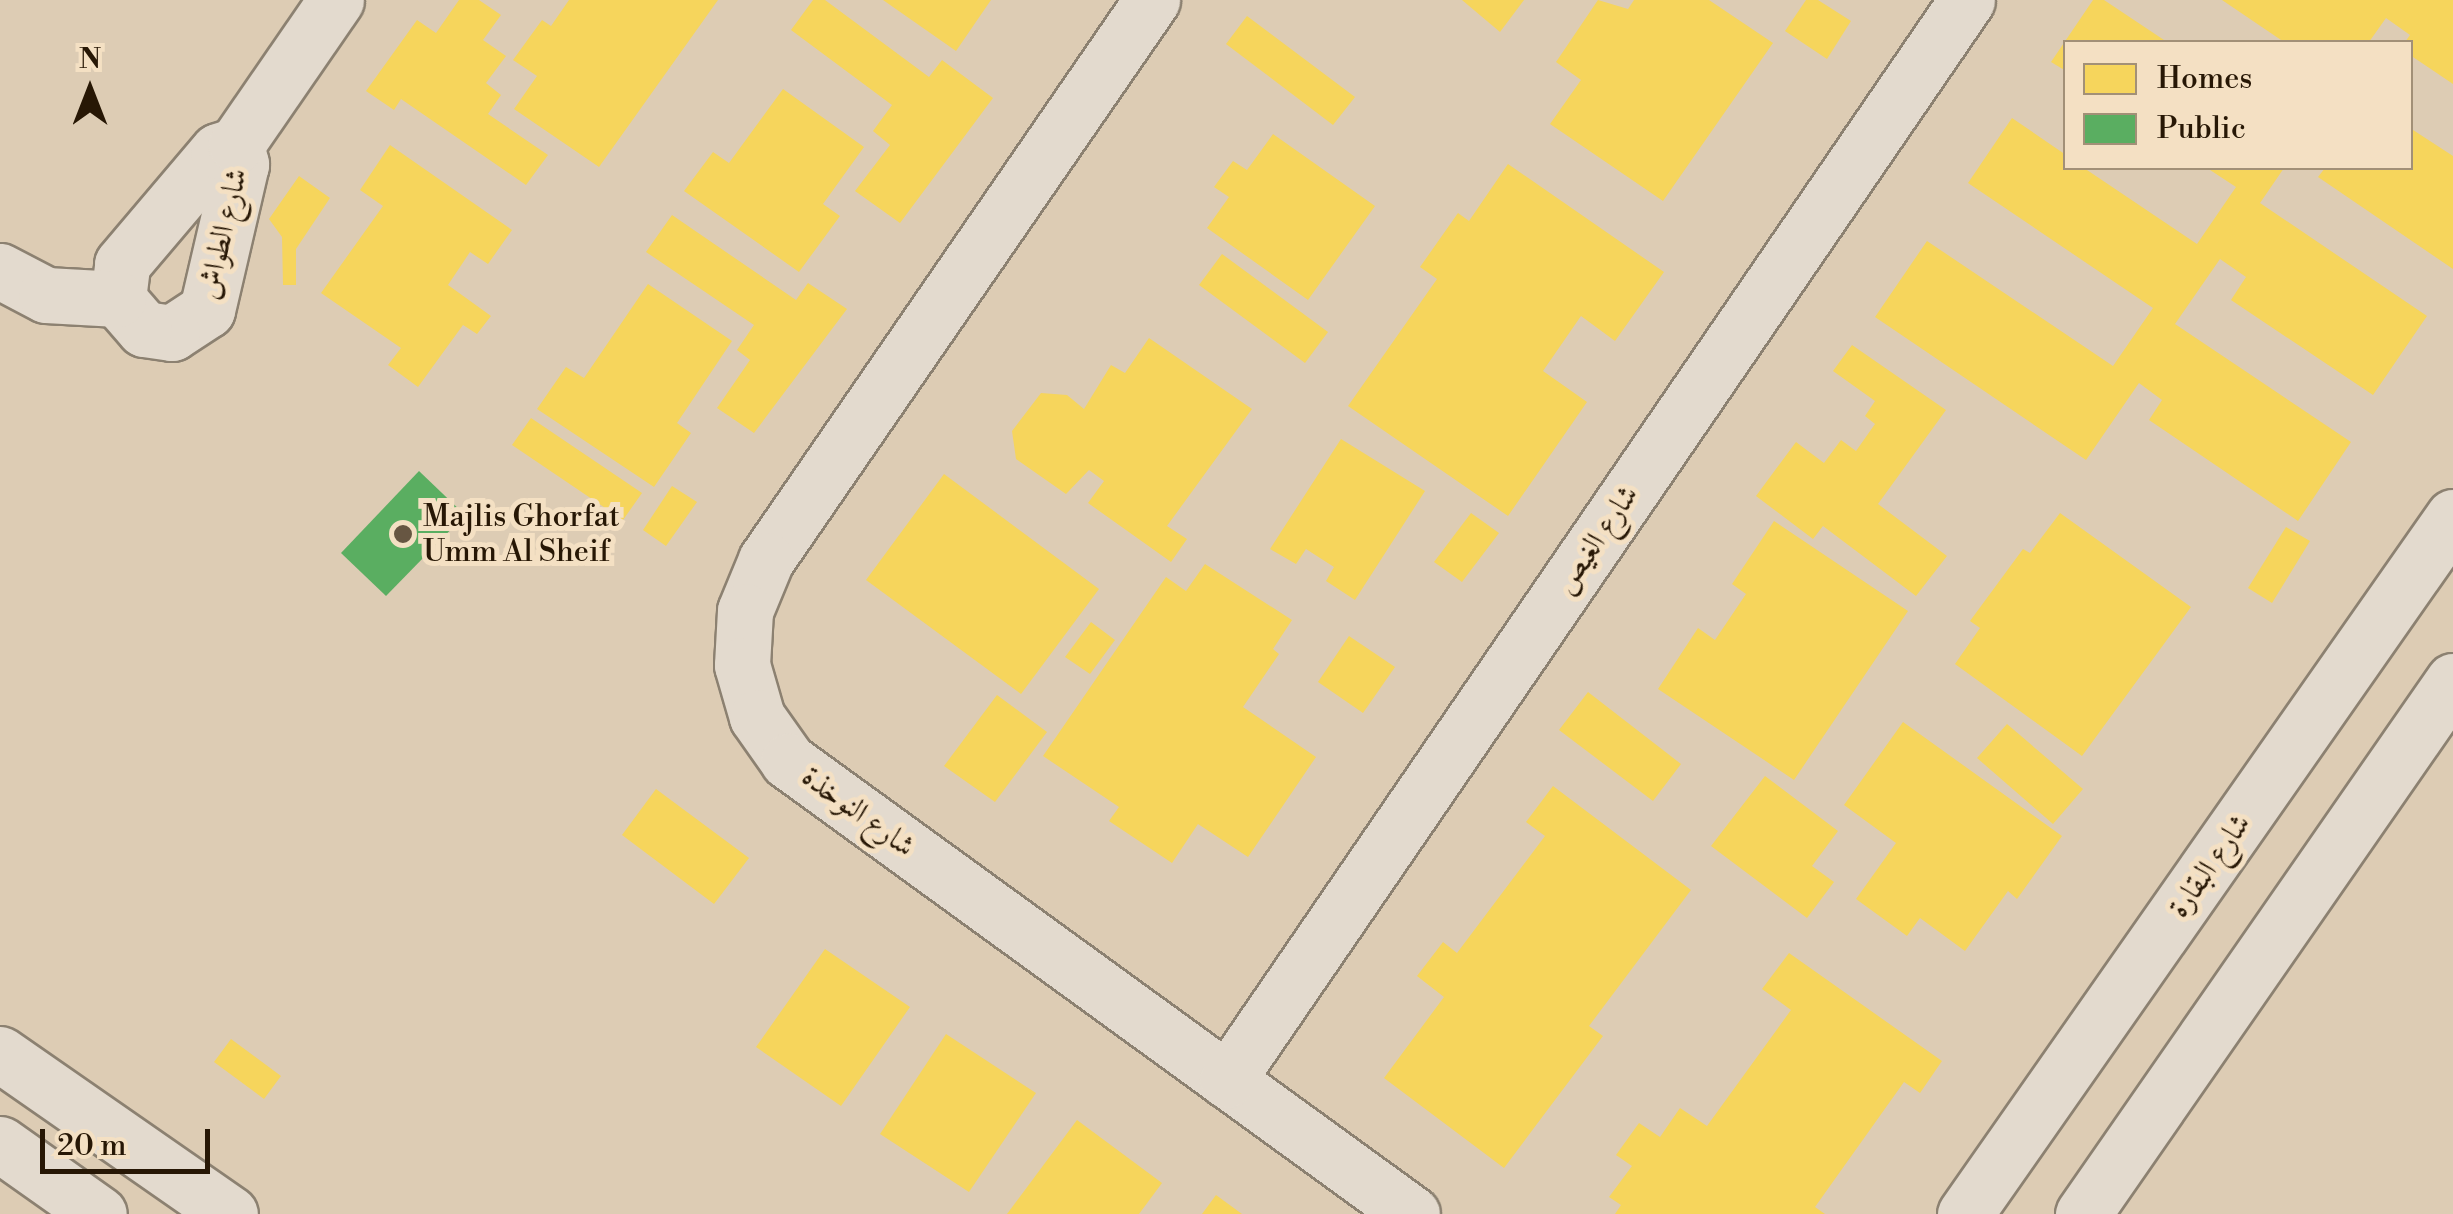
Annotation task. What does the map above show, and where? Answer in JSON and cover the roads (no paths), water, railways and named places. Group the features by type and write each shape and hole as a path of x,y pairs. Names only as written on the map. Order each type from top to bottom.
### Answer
{"street":[{"name":"شارع الطواش","path":"236,146 241,164 208,310 186,329 158,334 132,321 118,298 122,264 218,151 236,146 336,0"},
{"name":"شارع النوخذة","path":"1152,0 766,560 745,612 742,665 757,717 788,761 1412,1214"},
{"name":"شارع الغيص","path":"1227,1080 1967,0"},
{"path":"0,271 46,295 118,298"},
{"name":"شارع البقارة","path":"1965,1214 2453,517"},
{"path":"2084,1214 2453,681"},
{"path":"0,1054 230,1214"},
{"path":"0,1144 99,1214"}],"place":[{"name":"Majlis Ghorfat Umm Al Sheif","path":"403,534"}]}
